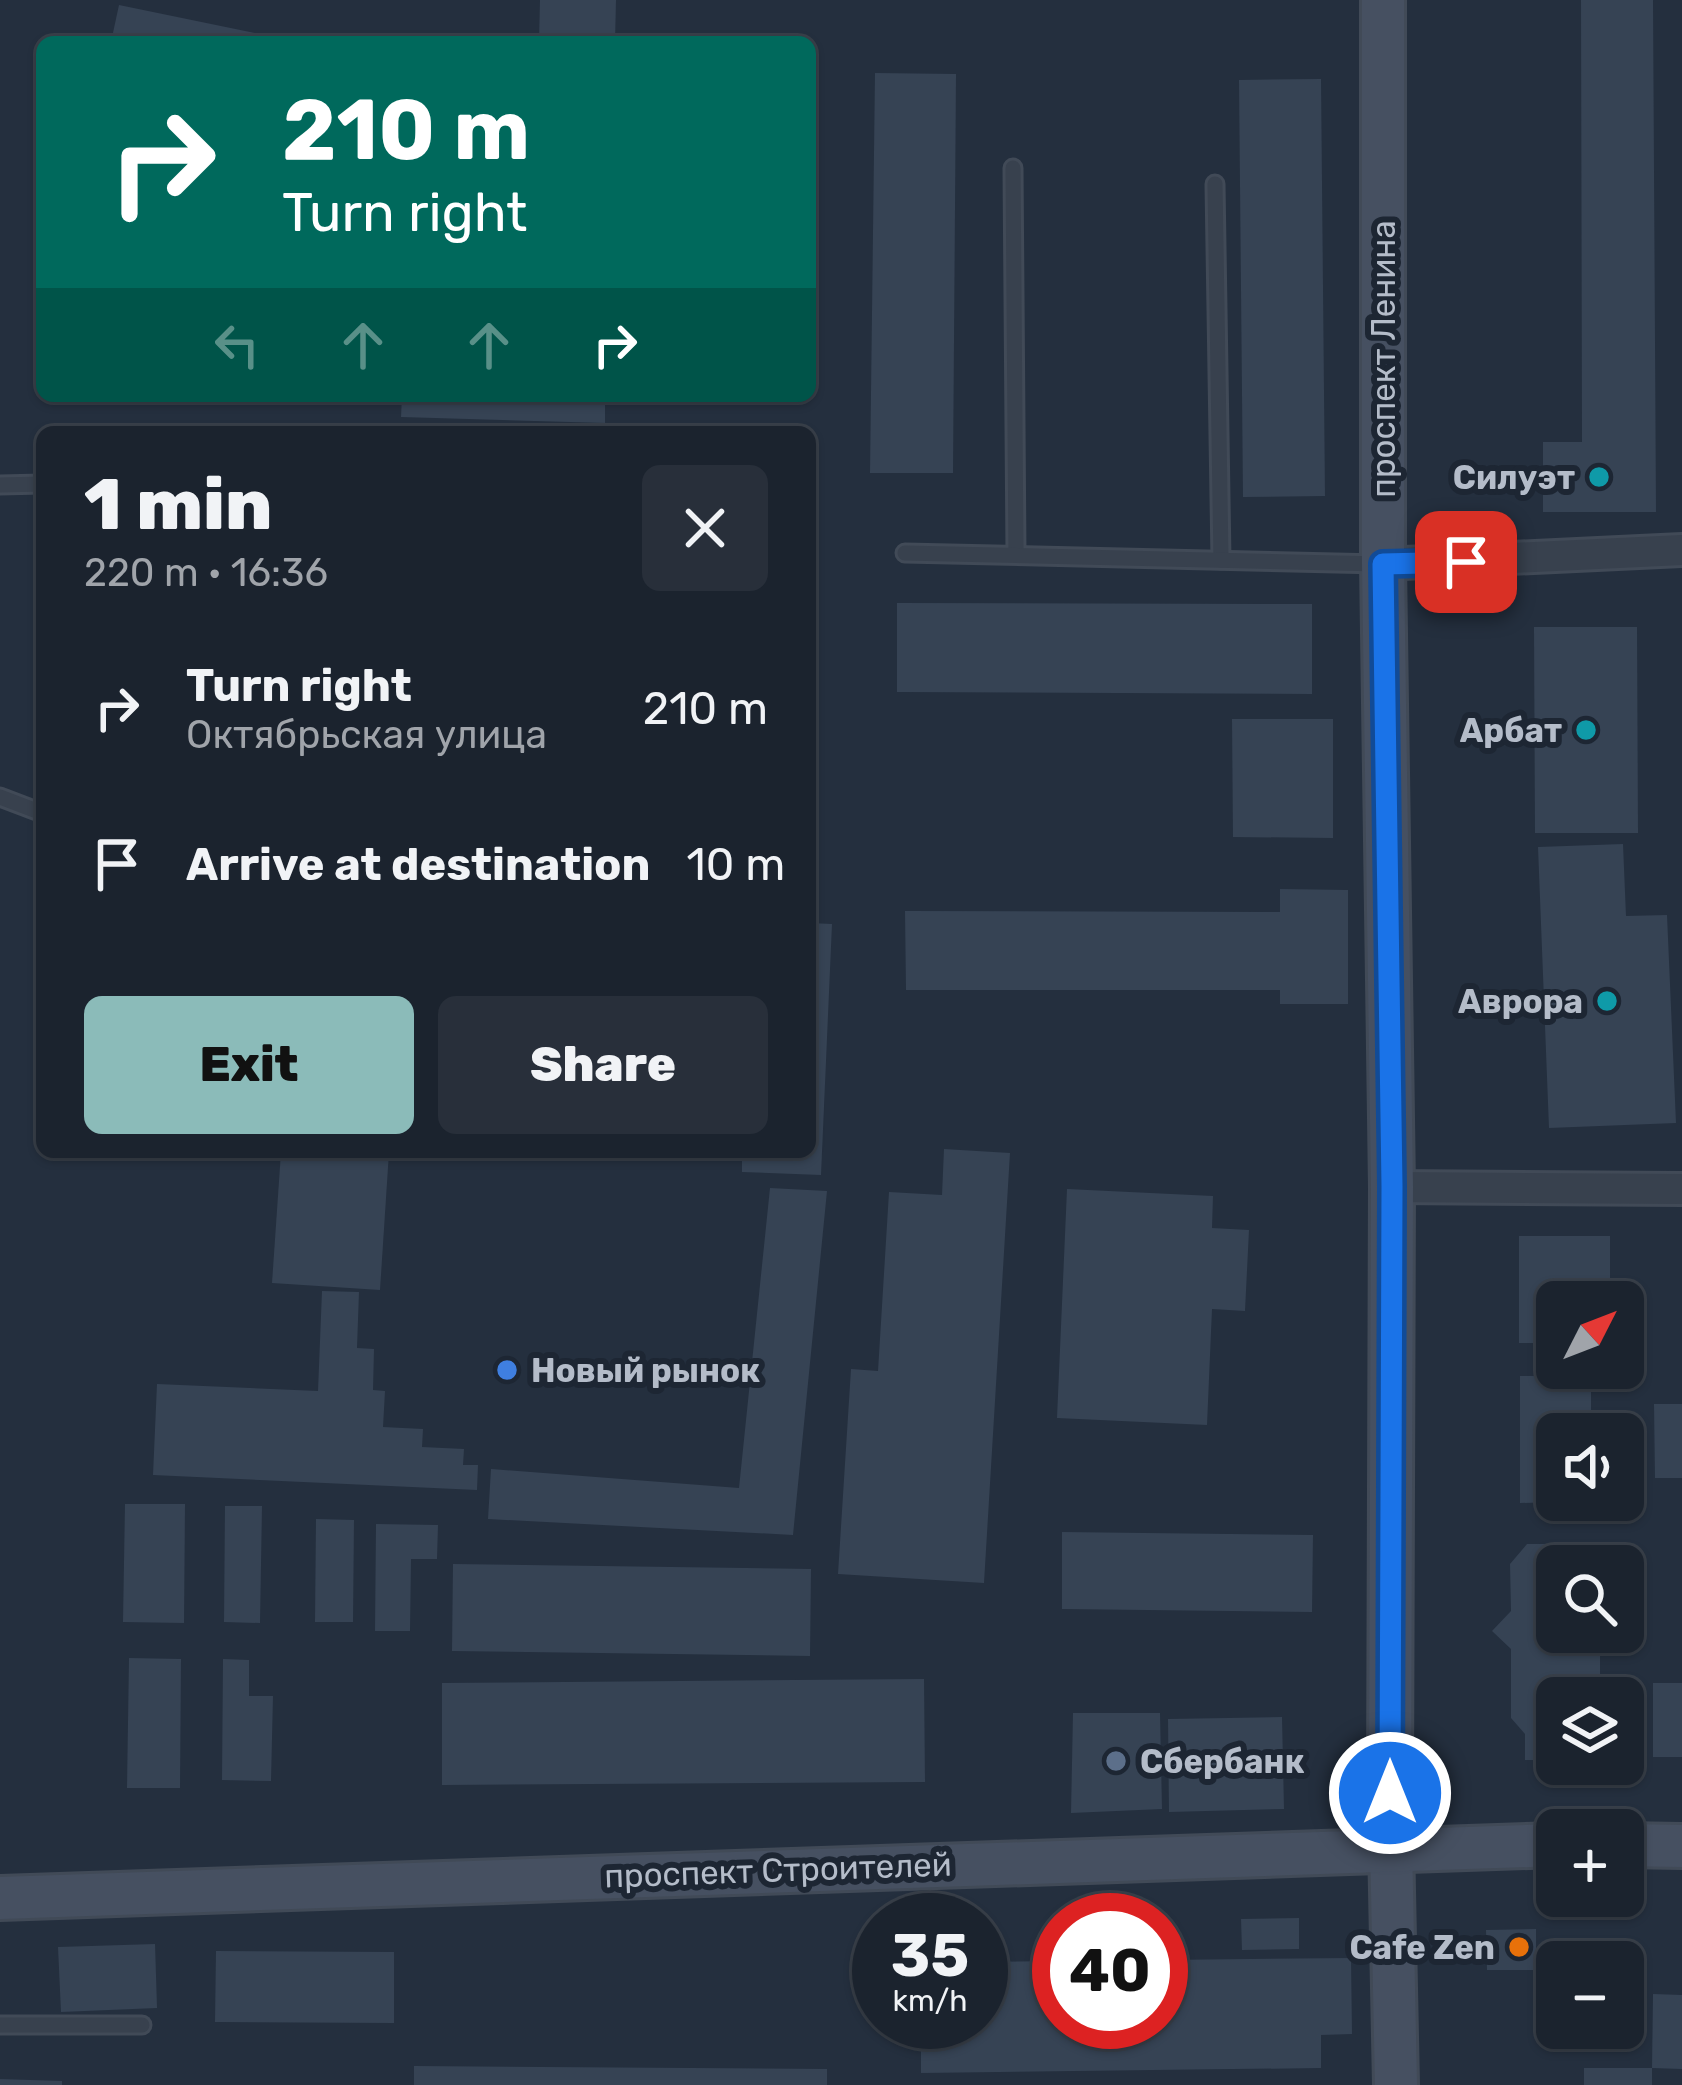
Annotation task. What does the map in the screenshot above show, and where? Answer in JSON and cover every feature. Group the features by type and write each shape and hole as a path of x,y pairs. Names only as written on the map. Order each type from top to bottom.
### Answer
{"street":[{"name":"проспект Ленина","path":"1383,0 1396,2085"},
{"path":"1383,564 1682,550"},
{"path":"1392,1186 1682,1190"},
{"name":"проспект Строителей","path":"0,1898 1536,1845"},
{"path":"1644,1845 1682,1846"}],"lane":[{"path":"1013,168 1016,553"},
{"path":"1215,184 1221,560"},
{"path":"0,485 36,484"},
{"path":"905,553 1383,564"},
{"path":"0,797 36,811"},
{"path":"0,2025 142,2025"}],"building":[{"path":"540,0 616,0 615,36 539,36"},
{"path":"1581,0 1653,0 1656,512 1543,512 1543,442 1582,442"},
{"path":"119,5 269,36 112,36"},
{"path":"875,73 956,74 953,473 870,473"},
{"path":"1321,79 1325,496 1243,497 1239,80"},
{"path":"402,402 605,402 605,423 401,417"},
{"path":"897,603 1312,604 1312,694 897,692"},
{"name":"Арбат","path":"1534,627 1637,627 1638,833 1535,833"},
{"path":"1232,719 1333,719 1333,838 1233,837"},
{"name":"Аврора","path":"1623,844 1626,916 1667,915 1676,1123 1549,1128 1538,847"},
{"path":"1280,889 1348,890 1348,1004 1280,1004 1280,990 906,990 905,911 1280,912"},
{"path":"816,923 832,924 821,1175 742,1172 742,1158 816,1158"},
{"path":"944,1149 1010,1153 984,1583 838,1574 851,1369 878,1371 889,1192 942,1195"},
{"path":"281,1158 389,1158 380,1290 272,1283"},
{"path":"770,1188 827,1191 793,1535 488,1519 491,1469 739,1488"},
{"path":"1067,1189 1213,1196 1212,1228 1249,1230 1245,1311 1212,1309 1207,1425 1057,1418"},
{"path":"1519,1236 1610,1236 1610,1281 1536,1281 1536,1343 1519,1343"},
{"path":"322,1291 359,1292 357,1348 374,1349 373,1390 385,1391 383,1427 423,1429 422,1447 464,1449 463,1465 478,1465 477,1490 153,1475 157,1384 318,1391"},
{"path":"1520,1376 1536,1376 1536,1389 1591,1389 1591,1413 1536,1413 1536,1503 1520,1503"},
{"path":"1654,1404 1682,1404 1682,1478 1655,1478"},
{"path":"125,1504 185,1504 184,1623 123,1622"},
{"path":"225,1506 262,1506 260,1623 224,1622"},
{"path":"316,1519 354,1520 353,1622 315,1622"},
{"path":"376,1524 438,1525 437,1559 411,1559 410,1631 375,1631"},
{"path":"1062,1532 1313,1535 1312,1612 1062,1609"},
{"path":"1527,1544 1599,1544 1536,1545 1536,1653 1600,1653 1600,1677 1536,1677 1536,1760 1525,1760 1525,1734 1511,1718 1511,1649 1492,1631 1511,1611 1510,1564"},
{"path":"453,1564 811,1569 810,1656 452,1651"},
{"path":"129,1658 181,1659 180,1788 127,1788"},
{"path":"223,1659 249,1660 249,1696 273,1696 271,1781 222,1780"},
{"path":"924,1679 925,1782 442,1785 442,1683"},
{"path":"1653,1683 1682,1683 1682,1757 1653,1757"},
{"name":"Сбербанк","path":"1073,1713 1160,1713 1162,1809 1071,1813"},
{"path":"1282,1717 1284,1809 1169,1812 1168,1719"},
{"path":"1299,1918 1299,1949 1242,1950 1241,1919"},
{"path":"1536,1929 1536,1970 1487,1970 1486,1930"},
{"path":"155,1944 157,2008 61,2012 58,1947"},
{"path":"216,1951 394,1952 394,2023 215,2022"},
{"path":"1351,1958 1352,2034 1321,2035 1321,2068 921,2073 921,2049 1008,2049 1008,1962 1032,1961 1032,2049 1188,2049 1188,1960"},
{"path":"1653,1994 1682,1995 1682,2069 1652,2068"},
{"path":"414,2066 827,2069 827,2085 414,2085"},
{"path":"1584,2068 1652,2068 1652,2085 1584,2085"},
{"path":"0,2079 62,2081 62,2085 0,2085"}],"place":[{"name":"Силуэт","path":"1599,477"},
{"name":"Арбат","path":"1586,730"},
{"name":"Аврора","path":"1607,1001"},
{"name":"Новый рынок","path":"507,1370"},
{"name":"Сбербанк","path":"1116,1761"},
{"name":"Cafe Zen","path":"1519,1947"}],"route":[{"path":"1390,1793 1392,1186 1383,564 1466,562"}]}
